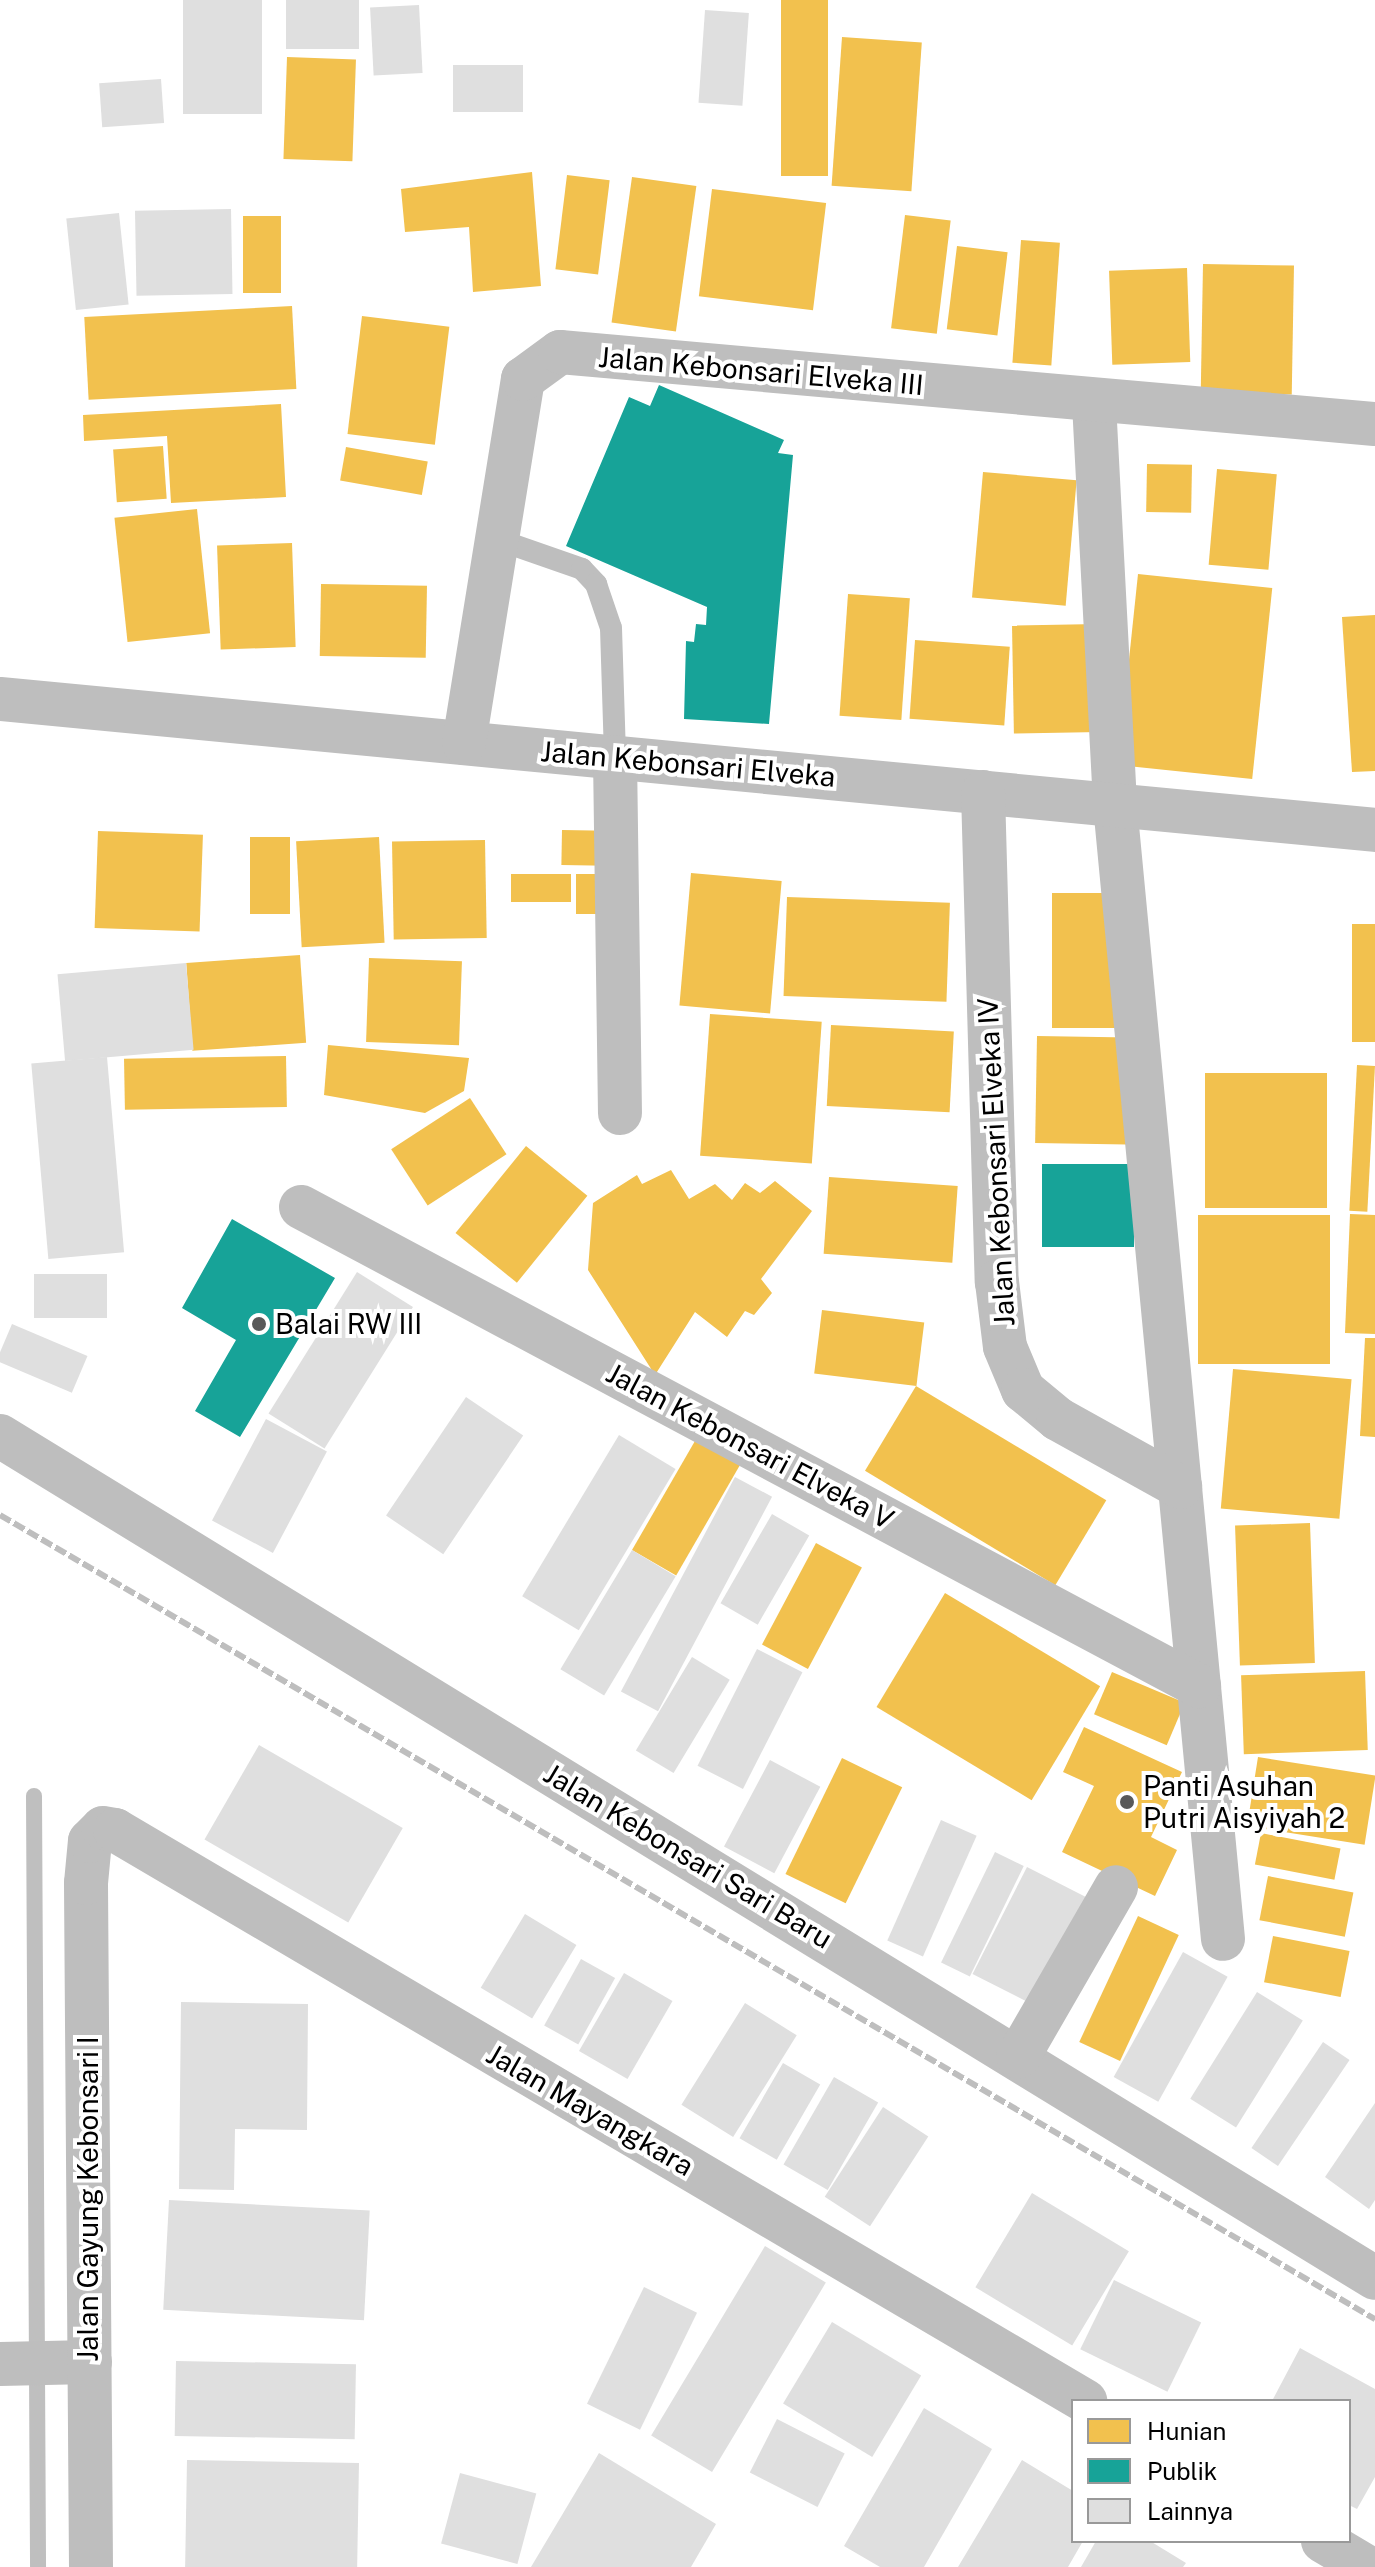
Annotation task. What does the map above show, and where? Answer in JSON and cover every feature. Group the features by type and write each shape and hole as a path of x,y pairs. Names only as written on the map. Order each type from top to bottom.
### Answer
{"street":[{"name":"Jalan Kebonsari Elveka III","path":"464,743 523,379 560,352 1094,403 1375,424"},
{"path":"1094,403 1115,805 1223,1939"},
{"name":"Jalan Kebonsari Elveka","path":"0,699 1375,830"},
{"path":"615,757 620,1113"},
{"name":"Jalan Kebonsari Elveka IV","path":"983,792 997,1282 1005,1347 1023,1390 1058,1419 1180,1487"},
{"name":"Jalan Kebonsari Elveka V","path":"301,1207 1199,1686"},
{"name":"Jalan Kebonsari Sari Baru","path":"0,1436 1375,2278"},
{"name":"Jalan Mayangkara","path":"93,1833 115,1830 1082,2399"},
{"name":"Jalan Gayung Kebonsari I","path":"91,2567 42,2363 93,1833"},
{"path":"1018,2057 1116,1887"},
{"path":"1326,2543 1367,2567"}],"lane":[{"path":"496,539 582,569 596,584 611,628 615,757"}],"building: Hunian":[{"path":"781,0 828,0 828,176 781,176"},
{"path":"842,37 922,43 911,191 832,186"},
{"path":"287,57 356,59 352,161 283,159"},
{"path":"532,172 541,286 473,292 469,227 405,232 401,189"},
{"path":"567,175 610,180 598,275 555,269"},
{"path":"632,177 696,186 676,332 612,323"},
{"path":"712,189 826,203 813,310 699,296"},
{"path":"905,215 951,221 937,334 891,328"},
{"path":"243,216 281,216 281,293 243,293"},
{"path":"1021,240 1060,243 1051,365 1012,363"},
{"path":"957,246 1008,252 997,336 947,329"},
{"path":"1203,264 1294,266 1292,395 1201,393"},
{"path":"1187,268 1190,362 1112,365 1109,271"},
{"path":"292,306 296,389 89,400 84,317"},
{"path":"362,316 449,327 435,445 347,434"},
{"path":"281,404 286,497 171,503 167,436 84,441 83,415"},
{"path":"163,446 167,499 117,502 113,449"},
{"path":"346,447 428,461 422,495 340,480"},
{"path":"1147,464 1192,465 1191,513 1146,512"},
{"path":"1217,469 1277,474 1268,570 1209,565"},
{"path":"983,472 1077,480 1066,606 972,598"},
{"path":"197,509 210,633 128,642 114,518"},
{"path":"292,543 296,647 221,650 217,546"},
{"path":"1138,574 1272,588 1252,779 1118,765"},
{"path":"321,584 427,586 426,658 320,656"},
{"path":"848,594 910,598 901,720 839,716"},
{"path":"1375,615 1375,771 1352,772 1342,617"},
{"path":"1098,624 1100,732 1014,733 1012,626"},
{"path":"915,640 1010,647 1004,725 909,719"},
{"path":"562,830 607,831 606,866 561,865"},
{"path":"98,831 203,835 200,932 95,928"},
{"path":"250,837 290,837 290,914 250,914"},
{"path":"379,837 385,943 302,947 296,841"},
{"path":"485,840 487,938 394,940 392,842"},
{"path":"691,873 782,881 770,1013 679,1005"},
{"path":"511,874 571,874 571,902 511,902"},
{"path":"576,874 604,874 604,914 576,914"},
{"path":"1052,893 1116,893 1116,1028 1052,1028"},
{"path":"787,897 950,903 946,1002 784,996"},
{"path":"1352,924 1375,924 1375,1042 1352,1042"},
{"path":"300,955 306,1043 192,1051 186,963"},
{"path":"369,958 462,961 459,1045 366,1042"},
{"path":"710,1014 822,1022 812,1163 700,1156"},
{"path":"831,1025 954,1031 950,1112 827,1106"},
{"path":"1037,1036 1129,1038 1127,1145 1035,1143"},
{"path":"328,1045 469,1058 464,1091 425,1113 324,1095"},
{"path":"286,1056 287,1107 125,1110 124,1059"},
{"path":"1357,1065 1375,1066 1367,1212 1349,1211"},
{"path":"1205,1073 1327,1073 1327,1208 1205,1208"},
{"path":"470,1098 506,1154 428,1205 391,1149"},
{"path":"526,1146 587,1196 517,1283 456,1233"},
{"path":"671,1170 689,1199 715,1184 732,1200 745,1183 760,1193 775,1181 812,1211 761,1279 772,1293 754,1315 745,1311 727,1337 695,1312 655,1375 588,1270 593,1203 637,1175 642,1184"},
{"path":"829,1177 958,1186 952,1263 824,1254"},
{"path":"1350,1214 1375,1215 1375,1334 1345,1333"},
{"path":"1198,1215 1330,1215 1330,1364 1198,1364"},
{"path":"822,1310 924,1323 916,1386 814,1374"},
{"path":"1365,1338 1375,1338 1375,1437 1360,1436"},
{"path":"1233,1369 1352,1379 1339,1519 1221,1508"},
{"path":"916,1386 1106,1500 1055,1585 865,1471"},
{"path":"699,1434 743,1460 676,1576 632,1550"},
{"path":"1310,1523 1315,1663 1240,1666 1235,1526"},
{"path":"816,1543 862,1567 808,1669 762,1645"},
{"path":"945,1593 1100,1686 1032,1800 876,1707"},
{"path":"1365,1671 1368,1750 1244,1754 1241,1675"},
{"path":"1112,1672 1185,1703 1167,1745 1094,1714"},
{"name":"Panti Asuhan Putri Aisyiyah 2","path":"1084,1727 1182,1772 1151,1837 1177,1850 1155,1896 1062,1852 1094,1786 1063,1772"},
{"path":"1258,1757 1375,1776 1365,1845 1247,1826"},
{"path":"842,1758 902,1787 846,1903 785,1874"},
{"path":"1261,1833 1341,1848 1334,1880 1255,1864"},
{"path":"1268,1876 1353,1893 1345,1937 1259,1920"},
{"path":"1138,1916 1179,1935 1120,2061 1079,2042"},
{"path":"1273,1936 1350,1951 1341,1997 1264,1982"}],"building: Publik":[{"path":"659,385 784,440 778,453 793,455 769,724 684,719 686,641 694,642 696,624 706,625 707,607 566,546 629,397 650,406"},
{"path":"1042,1164 1134,1164 1134,1247 1042,1247"},
{"name":"Balai RW III","path":"232,1219 335,1278 240,1437 195,1411 236,1340 182,1308"}],"building: Lainnya":[{"path":"183,0 262,0 262,114 183,114"},
{"path":"286,0 359,0 359,49 286,49"},
{"path":"419,5 423,73 374,75 370,8"},
{"path":"705,10 749,13 742,106 699,103"},
{"path":"453,65 523,65 523,112 453,112"},
{"path":"161,79 164,123 102,127 99,83"},
{"path":"231,209 232,294 136,296 135,211"},
{"path":"119,213 129,304 76,310 66,219"},
{"path":"186,963 194,1050 65,1061 57,974"},
{"path":"107,1057 124,1252 48,1259 31,1064"},
{"path":"357,1272 413,1307 324,1449 269,1414"},
{"path":"34,1274 107,1274 107,1318 34,1318"},
{"path":"12,1324 87,1356 72,1393 0,1362 0,1352"},
{"path":"466,1397 523,1436 443,1554 386,1516"},
{"path":"266,1419 327,1451 273,1553 212,1521"},
{"path":"619,1435 676,1469 579,1630 522,1596"},
{"path":"735,1477 772,1497 658,1711 621,1692"},
{"path":"772,1514 809,1536 758,1625 720,1603"},
{"path":"632,1550 676,1576 604,1695 560,1669"},
{"path":"757,1649 802,1672 743,1789 698,1766"},
{"path":"692,1657 730,1680 674,1773 636,1750"},
{"path":"259,1745 403,1828 348,1922 204,1839"},
{"path":"770,1760 820,1787 774,1873 724,1847"},
{"path":"941,1820 977,1836 923,1956 887,1941"},
{"path":"995,1852 1024,1866 970,1977 941,1963"},
{"path":"1027,1867 1095,1902 1040,2008 973,1974"},
{"path":"525,1914 576,1945 532,2019 481,1988"},
{"path":"1183,1952 1228,1977 1158,2102 1114,2077"},
{"path":"581,1959 615,1978 578,2044 544,2025"},
{"path":"624,1973 672,2001 627,2079 579,2051"},
{"path":"1257,1992 1303,2021 1236,2127 1190,2099"},
{"path":"181,2002 308,2004 307,2130 235,2129 234,2190 179,2189"},
{"path":"745,2003 797,2035 733,2137 681,2105"},
{"path":"1323,2042 1350,2060 1278,2166 1251,2148"},
{"path":"783,2063 820,2084 777,2160 740,2138"},
{"path":"834,2077 878,2102 828,2190 783,2164"},
{"path":"1375,2103 1375,2200 1369,2209 1325,2177"},
{"path":"883,2107 928,2136 870,2226 825,2197"},
{"path":"1032,2193 1129,2251 1072,2345 975,2287"},
{"path":"169,2200 370,2211 364,2320 163,2310"},
{"path":"765,2246 826,2283 712,2472 651,2435"},
{"path":"1114,2280 1201,2323 1167,2392 1080,2349"},
{"path":"644,2287 697,2313 640,2430 587,2404"},
{"path":"832,2322 921,2376 872,2457 783,2403"},
{"path":"1300,2348 1375,2389 1375,2477 1357,2509 1351,2506 1351,2399 1273,2399"},
{"path":"176,2361 356,2364 355,2439 175,2436"},
{"path":"924,2408 992,2449 924,2567 880,2567 844,2546"},
{"path":"777,2419 845,2454 817,2507 750,2472"},
{"path":"599,2453 716,2524 691,2567 531,2567"},
{"path":"187,2460 359,2463 357,2567 185,2567"},
{"path":"1022,2460 1071,2490 1071,2543 1082,2543 1068,2567 958,2567"},
{"path":"460,2473 536,2493 517,2564 441,2544"},
{"path":"1095,2543 1153,2543 1186,2563 1183,2567 1081,2567"}],"waterway":[{"path":"34,1796 38,2567"}],"railway":[{"path":"0,1515 1375,2319"}],"place":[{"name":"Balai RW III","path":"259,1324"},
{"name":"Panti Asuhan Putri Aisyiyah 2","path":"1127,1802"}]}
